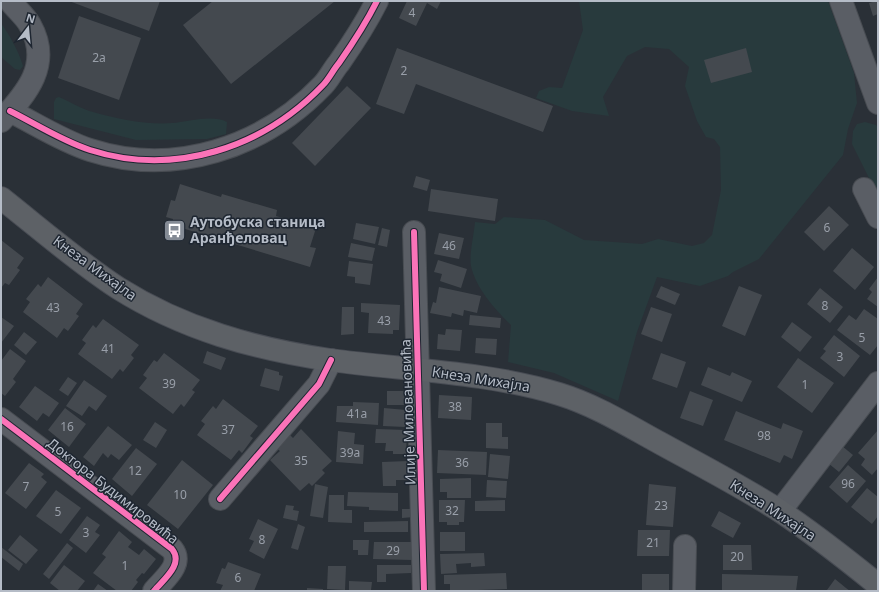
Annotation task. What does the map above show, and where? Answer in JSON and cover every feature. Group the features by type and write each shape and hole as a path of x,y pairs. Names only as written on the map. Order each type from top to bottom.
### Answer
{"main road":[{"name":"Кнеза Михајла","path":"1,198 107,280 155,309 181,321 233,340 331,360 512,383 539,388 584,403 705,467 780,511 878,585"}],"street":[{"path":"10,1 30,25 38,46 39,64 33,79 6,116 89,150 109,154 159,159 191,158 212,154 242,143 289,114 323,85 362,29 377,1"},
{"path":"841,1 878,103"},
{"path":"864,189 878,217"},
{"name":"Илије Миловановића","path":"414,232 424,591"},
{"path":"220,499 319,384 331,360"},
{"path":"780,511 878,383"},
{"name":"Доктора Будимировића","path":"1,419 172,549 176,557 176,563 154,591"},
{"path":"684,591 686,546"}],"shaded area":[{"path":"579,1 828,1 854,73 857,103 848,129 843,155 759,259 728,276 700,286 657,277 637,332 618,401 554,373 508,362 511,325 482,291 473,274 471,266 471,250 475,222 495,224 504,217 545,220 584,240 642,244 658,239 692,246 704,243 712,235 721,190 720,147 714,139 706,137 697,121 685,86 689,67 669,49 645,47 627,56 603,97 609,116 572,111 536,98 539,91 549,87 562,88 583,30"},
{"path":"1,23 19,54 23,66 20,70 15,69 1,57"},
{"path":"59,97 89,111 132,121 162,123 200,119 221,120 227,122 226,134 207,139 136,140 54,119 54,102 56,98"},
{"path":"865,122 876,125 878,128 878,196 852,144 853,131 857,124"}],"building":[{"path":"69,1 160,1 149,31"},
{"path":"213,1 335,1 231,84 183,25"},
{"path":"407,1 441,1 437,9 427,3 416,26 399,18"},
{"path":"878,1 878,14 873,16 869,3"},
{"path":"79,16 141,38 119,100 58,78"},
{"path":"397,48 553,106 543,132 416,84 404,114 376,104"},
{"path":"746,48 752,72 711,83 704,60"},
{"path":"347,86 371,108 315,166 292,143"},
{"path":"416,176 430,180 427,191 413,187"},
{"path":"180,184 221,197 222,194 277,210 276,216 316,228 310,247 316,248 310,267 172,225 173,219 166,217 171,200 175,201"},
{"path":"431,189 498,199 495,221 428,211"},
{"path":"829,206 849,225 824,251 804,232"},
{"path":"356,223 379,227 375,244 353,239"},
{"path":"382,228 390,230 387,247 378,245"},
{"path":"439,233 464,238 459,259 434,254"},
{"path":"1,240 24,258 17,268 20,270 9,285 5,283 1,288"},
{"path":"351,243 375,248 372,261 348,257"},
{"path":"852,248 874,267 855,290 833,271"},
{"path":"438,260 467,269 461,288 440,281 442,274 434,272"},
{"path":"349,261 373,264 370,285 355,283 355,277 347,276"},
{"path":"48,277 83,304 76,314 79,316 68,331 64,328 57,338 23,312 30,302 26,299 38,284 41,287"},
{"path":"878,277 878,307 867,299 872,292 869,289"},
{"path":"661,286 680,294 675,305 656,297"},
{"path":"739,286 762,295 745,336 722,326"},
{"path":"439,287 481,296 477,313 464,310 463,316 452,313 451,317 430,313 433,302 436,303"},
{"path":"820,288 843,307 830,323 807,304"},
{"path":"361,303 400,305 399,330 393,330 393,334 368,333 369,313 361,312"},
{"path":"342,307 354,307 354,334 341,335"},
{"path":"651,307 672,314 662,342 641,334"},
{"path":"864,309 878,319 878,345 870,355 837,330 849,315 856,320"},
{"path":"470,315 501,318 500,328 469,325"},
{"path":"1,317 14,326 1,343"},
{"path":"103,319 139,345 131,355 134,358 123,372 120,369 112,379 78,354 86,343 82,340 93,325 96,328"},
{"path":"792,322 812,337 800,352 781,337"},
{"path":"446,329 462,330 460,351 437,349 438,334 445,335"},
{"path":"24,332 37,342 26,355 14,345"},
{"path":"834,335 860,356 844,377 820,358 826,351 823,349"},
{"path":"476,338 497,339 496,355 475,353"},
{"path":"10,349 26,361 13,379 16,382 5,396 1,393 1,361"},
{"path":"207,351 226,358 221,370 203,363"},
{"path":"164,353 200,380 192,390 195,392 184,407 181,404 173,414 139,388 147,378 143,375 154,360 157,362"},
{"path":"661,353 686,362 677,388 652,379"},
{"path":"798,358 834,383 812,413 777,387"},
{"path":"708,367 730,376 732,372 752,381 742,402 701,385"},
{"path":"265,368 279,372 279,375 283,376 279,391 260,386"},
{"path":"68,377 77,383 68,396 59,390"},
{"path":"84,380 107,396 96,411 89,406 82,416 66,406"},
{"path":"35,386 59,403 49,417 43,413 37,421 19,407"},
{"path":"387,391 407,391 406,405 387,405"},
{"path":"690,391 713,400 703,426 680,418"},
{"path":"439,395 472,397 471,420 438,418"},
{"path":"223,399 258,426 250,436 253,438 242,453 239,450 231,460 197,435 205,424 201,421 213,406 216,409"},
{"path":"353,402 379,403 378,425 336,422 337,406 353,406"},
{"path":"65,408 86,424 69,447 48,430"},
{"path":"384,408 406,410 405,427 383,426"},
{"path":"736,411 781,429 783,423 803,431 792,459 784,455 780,463 724,440"},
{"path":"155,422 167,430 156,448 143,440"},
{"path":"486,423 502,423 502,437 508,437 508,449 486,448"},
{"path":"108,426 132,445 119,460 111,454 108,458 103,453 94,466 83,457"},
{"path":"301,429 332,461 322,470 325,473 312,486 309,483 300,491 270,460 280,451 276,448 290,435 293,438"},
{"path":"376,429 407,430 406,454 393,454 393,451 385,451 386,443 375,443"},
{"path":"878,430 878,468 872,475 861,465 865,459 858,453"},
{"path":"338,431 355,433 354,444 364,445 363,464 336,462"},
{"path":"842,446 853,455 839,472 828,463"},
{"path":"136,448 157,464 132,496 112,479"},
{"path":"438,450 487,452 486,475 437,473"},
{"path":"490,454 510,456 508,479 488,477"},
{"path":"182,460 213,485 178,529 147,505"},
{"path":"408,461 409,480 396,480 396,486 383,486 382,462"},
{"path":"29,463 44,474 41,477 47,482 26,509 5,493"},
{"path":"848,465 866,481 847,503 829,487"},
{"path":"471,478 471,498 447,498 447,492 440,492 440,479"},
{"path":"487,480 507,481 506,498 486,497"},
{"path":"315,484 328,487 323,518 310,516"},
{"path":"649,484 676,487 673,527 646,525"},
{"path":"867,488 878,497 878,516 872,524 851,507"},
{"path":"56,490 81,508 61,534 36,516"},
{"path":"348,492 398,493 398,511 369,510 369,507 347,506"},
{"path":"329,495 344,495 344,510 352,510 352,523 328,522"},
{"path":"439,500 465,500 464,522 459,522 459,525 447,525 447,522 439,522"},
{"path":"505,500 505,511 475,511 475,501"},
{"path":"286,505 294,506 293,510 299,511 297,521 283,518"},
{"path":"402,509 414,509 414,517 402,518"},
{"path":"719,511 741,523 733,538 711,526"},
{"path":"87,516 100,525 95,532 100,535 86,553 69,540"},
{"path":"258,519 278,529 264,559 249,551 254,541 249,539"},
{"path":"408,521 408,532 364,532 364,522"},
{"path":"298,524 305,527 298,550 291,548"},
{"path":"638,530 670,530 669,556 637,556"},
{"path":"119,531 132,542 128,547 139,555 144,549 156,559 144,574 142,573 136,580 138,582 131,591 117,591 93,573 106,557 102,554"},
{"path":"440,532 465,532 465,551 440,551"},
{"path":"20,535 38,550 26,564 8,550"},
{"path":"353,540 369,540 368,555 358,555 358,550 353,550"},
{"path":"374,542 412,542 412,560 373,559"},
{"path":"67,543 73,548 49,579 43,574"},
{"path":"723,545 751,545 752,570 723,570"},
{"path":"1,547 23,564 19,571 1,557"},
{"path":"484,553 485,566 471,567 471,563 456,564 457,573 441,574 440,554"},
{"path":"228,562 261,574 254,591 220,591 223,585 216,583 222,568 225,569"},
{"path":"64,565 85,581 77,591 60,591 50,583"},
{"path":"377,565 411,565 411,573 386,574 386,582 377,582"},
{"path":"328,566 346,566 345,590 327,589"},
{"path":"506,573 507,589 450,591 450,584 444,584 444,575"},
{"path":"642,574 669,574 669,591 642,591"},
{"path":"722,574 798,576 796,591 722,591"},
{"path":"835,579 850,591 827,590"},
{"path":"349,581 372,582 371,590 349,590"},
{"path":"98,584 108,591 93,591"},
{"path":"307,588 323,589 323,591 307,591"}],"cycle path":[{"path":"10,111 59,137 80,146 122,158 153,160 185,158 216,151 245,140 273,126 299,107 323,85 354,40 377,1"},
{"path":"414,232 424,591"},
{"path":"220,499 319,384 331,360"},
{"path":"1,419 172,549 176,560 174,566 154,591"}],"place":[{"name":"Аутобуска станица Аранђеловац","path":"174,230"}]}
